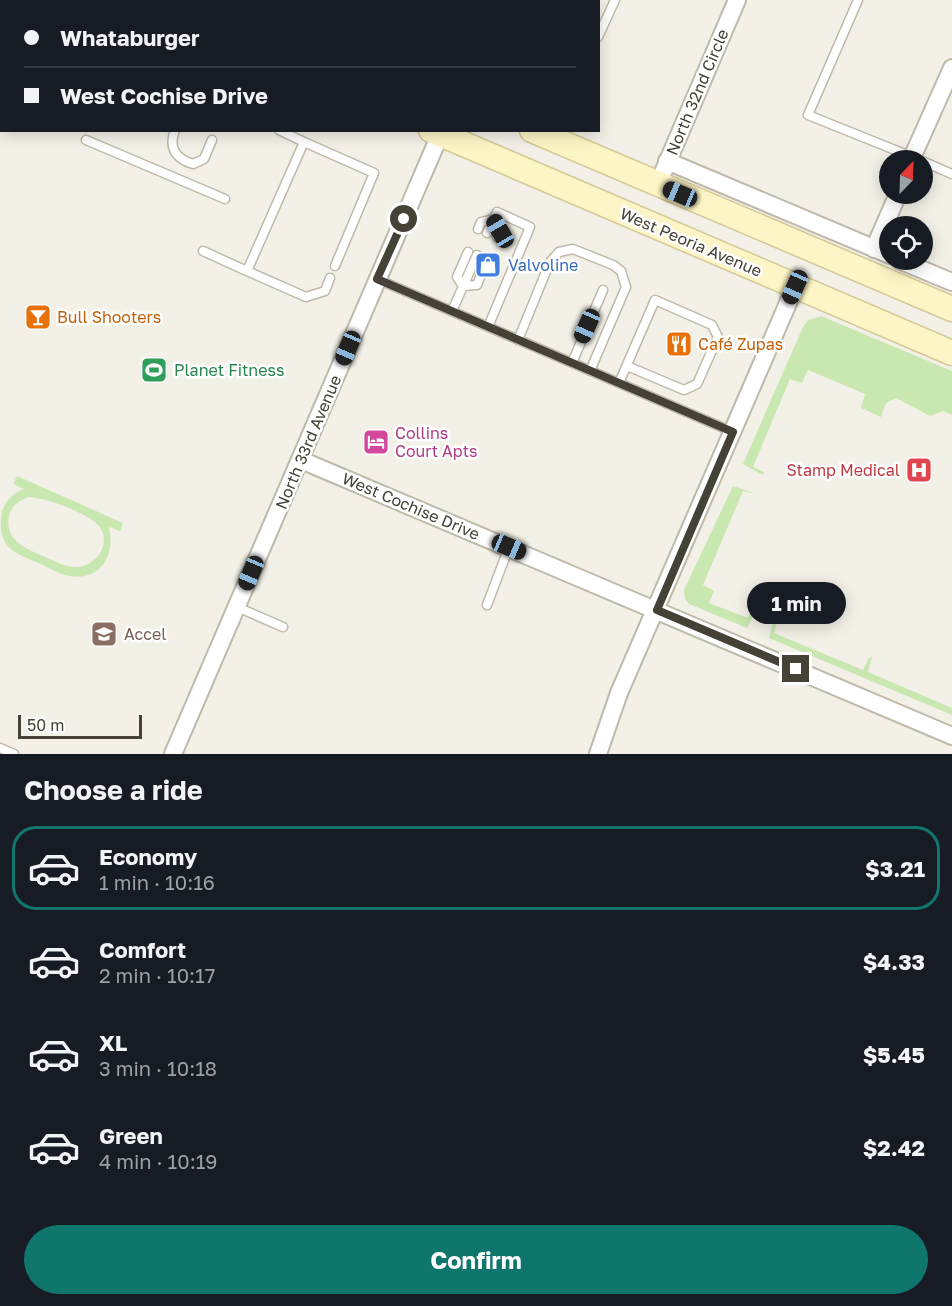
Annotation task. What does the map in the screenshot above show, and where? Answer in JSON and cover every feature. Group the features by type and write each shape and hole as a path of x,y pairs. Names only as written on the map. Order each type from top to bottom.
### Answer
{"main road":[{"name":"West Peoria Avenue","path":"438,132 952,353"},
{"path":"548,134 658,184 952,309"},
{"path":"795,287 811,250"}],"street":[{"name":"North 32nd Circle","path":"658,184 737,0"},
{"path":"921,150 952,68"},
{"name":"North 33rd Avenue","path":"173,754 301,460 438,132"},
{"path":"667,161 879,251"},
{"path":"923,270 952,282"},
{"path":"598,754 619,693 657,610 795,287"},
{"name":"West Cochise Drive","path":"301,460 952,736"}],"lane":[{"path":"600,33 615,0"},
{"path":"858,0 808,115 893,150"},
{"path":"175,132 172,144 176,155 193,164 204,159 212,140"},
{"path":"284,132 374,173 335,266"},
{"path":"86,140 225,199"},
{"path":"247,271 304,141"},
{"path":"933,166 952,174"},
{"path":"487,233 497,212 530,227 488,327"},
{"path":"478,229 481,222 494,219"},
{"path":"494,219 500,231 497,237"},
{"path":"518,340 550,262 559,252 573,249 613,265 621,271 626,287 591,371"},
{"path":"202,251 306,297 325,291 330,279"},
{"path":"463,286 457,277 473,254"},
{"path":"463,286 477,285 487,260"},
{"path":"377,279 733,432"},
{"path":"452,311 463,286"},
{"path":"572,363 603,290"},
{"path":"619,383 655,300 712,325 718,337 696,384 684,390 627,366"},
{"path":"487,605 509,547"},
{"path":"237,607 284,627"},
{"path":"0,748 14,754"}],"green space":[{"path":"821,316 952,371 952,415 943,411 930,416 896,398 886,403 881,417 861,408 865,394 808,370 802,383 790,379 753,467 764,472 763,475 743,464 803,327 808,320"},
{"path":"17,476 123,523 120,531 109,527 110,548 102,566 87,576 65,575 12,550 3,538 1,523 2,511 10,497 24,489 13,484","holes":["28,497 76,511 99,526 104,540 100,554 89,564 67,566 26,548 14,539 8,525 12,509"]},
{"path":"733,486 756,494 743,491 703,585 714,591 709,603 748,618 752,608 757,608 747,628 689,604 685,599 684,590"},
{"path":"778,617 774,633 863,670 869,658 872,657 868,672 952,708 952,715 769,638 774,619"}],"place":[{"name":"Valvoline","path":"488,265"},
{"name":"Bull Shooters","path":"38,317"},
{"name":"Café Zupas","path":"679,344"},
{"name":"Planet Fitness","path":"154,370"},
{"name":"Collins Court Apts","path":"376,442"},
{"name":"Stamp Medical","path":"919,470"},
{"name":"Accel","path":"104,634"}],"route":[{"path":"404,219 377,279 733,432 657,610 796,669"}]}
